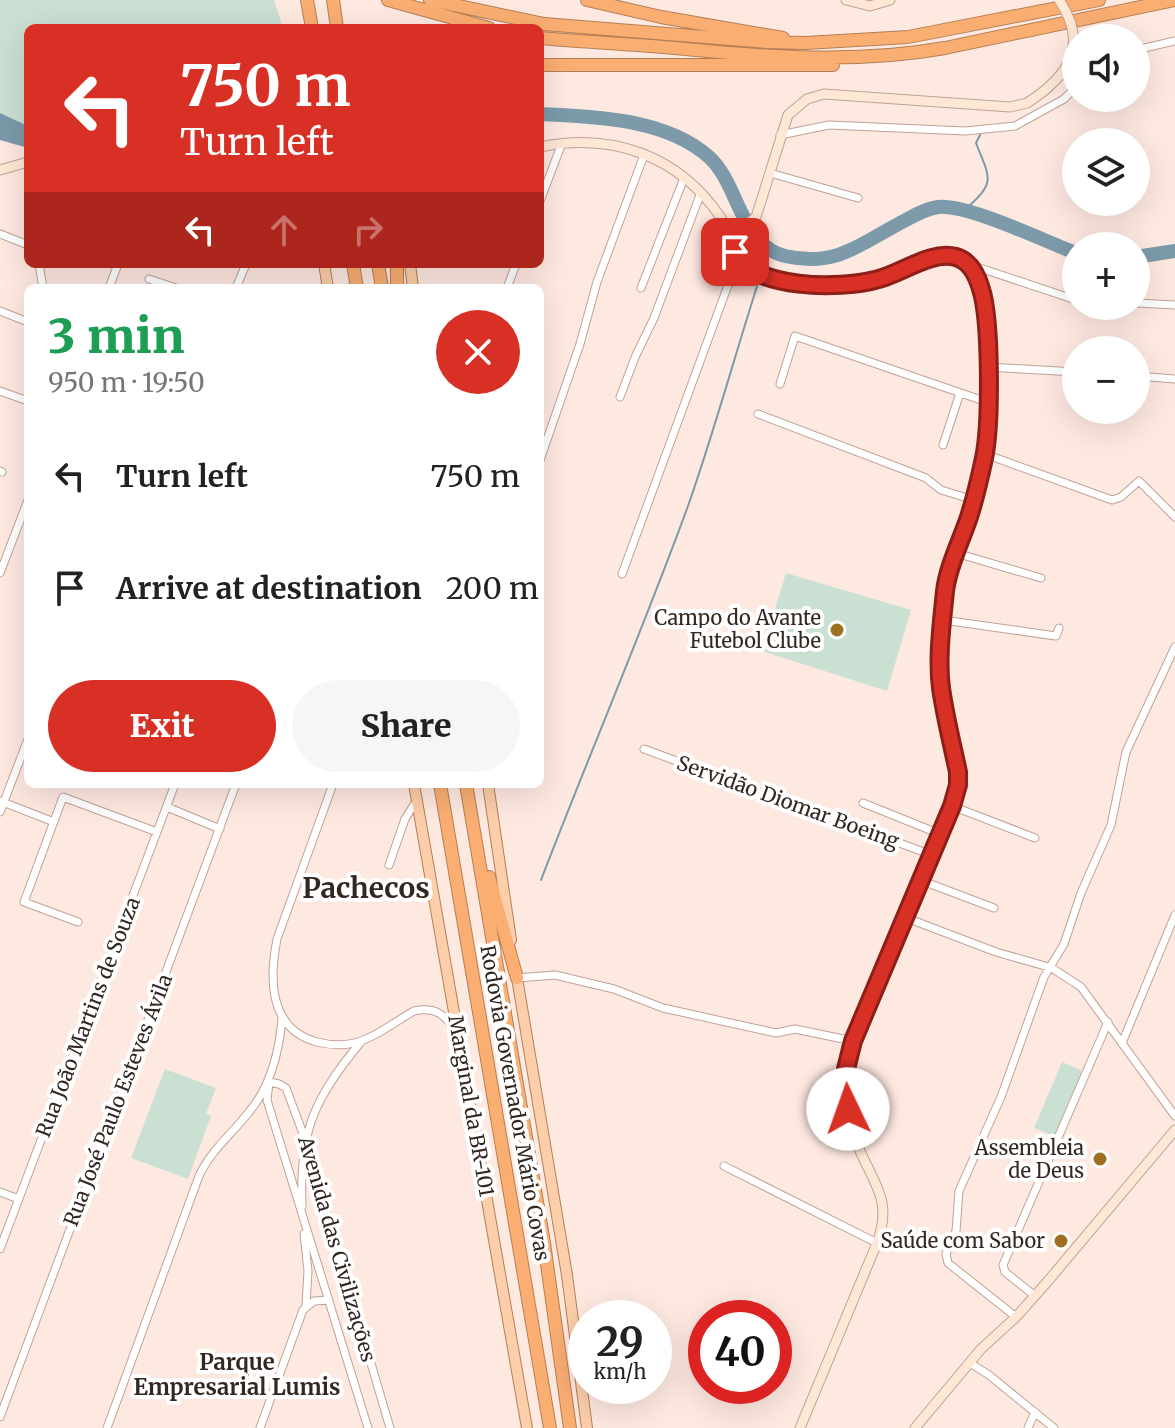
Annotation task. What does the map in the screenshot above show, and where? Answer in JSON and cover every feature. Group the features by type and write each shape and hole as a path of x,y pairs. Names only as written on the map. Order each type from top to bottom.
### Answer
{"highway":[{"path":"307,0 311,24"},
{"path":"333,0 336,24"},
{"path":"388,0 475,24"},
{"path":"430,0 512,19 571,27 793,42 908,37 1099,0"},
{"path":"587,0 661,17 776,35 793,42"},
{"path":"544,38 799,58 885,55 945,48 1174,0"},
{"path":"544,65 817,66 866,63 885,55"},
{"name":"Rodovia Governador Mário Covas","path":"441,788 550,1428"},
{"name":"Rodovia Governador Mário Covas","path":"467,788 544,1243 570,1428"},
{"path":"471,811 517,978"}],"main road":[{"name":"Marginal da BR-101","path":"415,788 527,1428"},
{"path":"489,788 558,1217 587,1428"}],"street":[{"path":"846,0 870,6 890,0"},
{"path":"735,235 754,220 788,115 807,99 824,94 1010,107 1027,103 1058,78 1072,53 1071,24 1059,0"},
{"path":"1150,47 1175,41"},
{"path":"780,135 829,125 965,131 1015,126 1062,100"},
{"path":"544,146 599,142 629,148 670,167 684,178 735,235 738,258 622,574"},
{"path":"544,190 562,143"},
{"path":"544,448 580,344 597,282 644,155"},
{"path":"0,170 24,163"},
{"path":"770,173 858,198"},
{"path":"641,288 684,178"},
{"path":"620,397 654,318 700,195"},
{"path":"0,234 24,243"},
{"path":"738,258 753,272 773,279 827,284 874,281 942,256 958,258 1062,295"},
{"path":"800,1428 877,1243 884,1218 883,1200 858,1148 847,1101 846,1069 853,1041 952,806 958,778 940,683 943,620 946,582 974,500 985,454 987,402 984,301 978,280 968,264"},
{"path":"149,279 164,284"},
{"path":"1150,304 1175,305"},
{"path":"0,311 24,320"},
{"path":"780,384 795,336 987,402"},
{"path":"987,367 1062,371"},
{"path":"1150,377 1175,379"},
{"path":"0,391 24,400"},
{"path":"943,445 960,393"},
{"path":"758,414 926,478 941,490 974,500"},
{"path":"985,454 1112,500 1121,497 1139,481 1175,517"},
{"path":"0,573 24,510"},
{"path":"956,553 1041,578"},
{"path":"943,620 1056,636 1059,628"},
{"path":"1016,1317 948,1263 946,1254 956,1231 959,1191 1007,1082 1044,977 1064,944 1081,893 1111,825 1126,752 1175,647"},
{"path":"0,812 24,749"},
{"name":"Servidão Diomar Boeing","path":"644,749 932,855"},
{"name":"Rua João Martins de Souza","path":"0,1249 172,788"},
{"name":"Rua José Paulo Esteves Ávila","path":"0,1417 235,788"},
{"path":"332,788 277,939 273,990 282,1019 267,1100 368,1428"},
{"path":"78,922 24,902 63,797 157,832"},
{"path":"389,865 405,819 417,800"},
{"path":"2,801 54,822"},
{"path":"863,803 940,834"},
{"path":"952,806 1035,838"},
{"path":"167,807 220,829"},
{"path":"920,880 994,908"},
{"path":"1122,1043 1175,915"},
{"path":"904,917 996,952 1052,968 1081,987 1175,1116"},
{"path":"517,978 555,975 614,989 663,1008 776,1033 795,1029 853,1041"},
{"path":"260,1428 306,1305 308,1271 302,1215 303,1157 305,1139 319,1099 362,1041 414,1011 423,1009 441,1013 459,1034"},
{"path":"282,1019 300,1035"},
{"path":"1035,1296 1005,1272 1003,1265 1108,1022"},
{"path":"280,1038 290,1034 300,1035 336,1045 362,1041"},
{"path":"336,1045 342,1048 347,1059"},
{"path":"107,1428 199,1176 215,1149 251,1111 269,1082"},
{"name":"Avenida das Civilizações","path":"269,1082 286,1088 305,1139 390,1428"},
{"path":"915,1428 970,1363 1035,1296 1175,1130"},
{"path":"284,1157 303,1157"},
{"path":"724,1166 877,1243"},
{"path":"0,1192 19,1199"},
{"path":"306,1305 329,1300"},
{"path":"970,1363 1054,1428"},
{"path":"1028,1428 1035,1412"}],"green space":[{"path":"0,0 274,0 282,24 24,24 24,124 0,113"},
{"name":"Campo do Avante Futebol Clube","path":"786,573 911,610 887,691 762,651"},
{"path":"1062,1062 1082,1071 1054,1136 1034,1128"},
{"path":"165,1069 216,1088 206,1114 211,1116 188,1179 131,1158"}],"water":[{"path":"0,113 24,124 24,147 0,140"}],"waterway":[{"path":"544,114 629,122 672,134 691,144 719,169 758,240 770,250 785,256 803,259 834,256 861,245 920,212 938,207 968,211 1062,247"},
{"path":"964,210 982,193 988,179 976,143 980,135"},
{"path":"1150,255 1175,251"},
{"path":"541,880 688,506 759,280"}],"place":[{"name":"Campo do Avante Futebol Clube","path":"837,630"},
{"name":"Assembleia de Deus","path":"1100,1159"},
{"name":"Saúde com Sabor","path":"1061,1241"}],"district":[{"name":"Pachecos","path":"366,888"},
{"name":"Parque Empresarial Lumis","path":"237,1374"}],"route":[{"path":"735,252 742,263 762,276 788,282 839,284 874,281 948,256 964,260 974,271 984,301 985,454 969,516 946,582 941,646 941,691 958,772 957,793 853,1041 845,1079 848,1109"}]}
